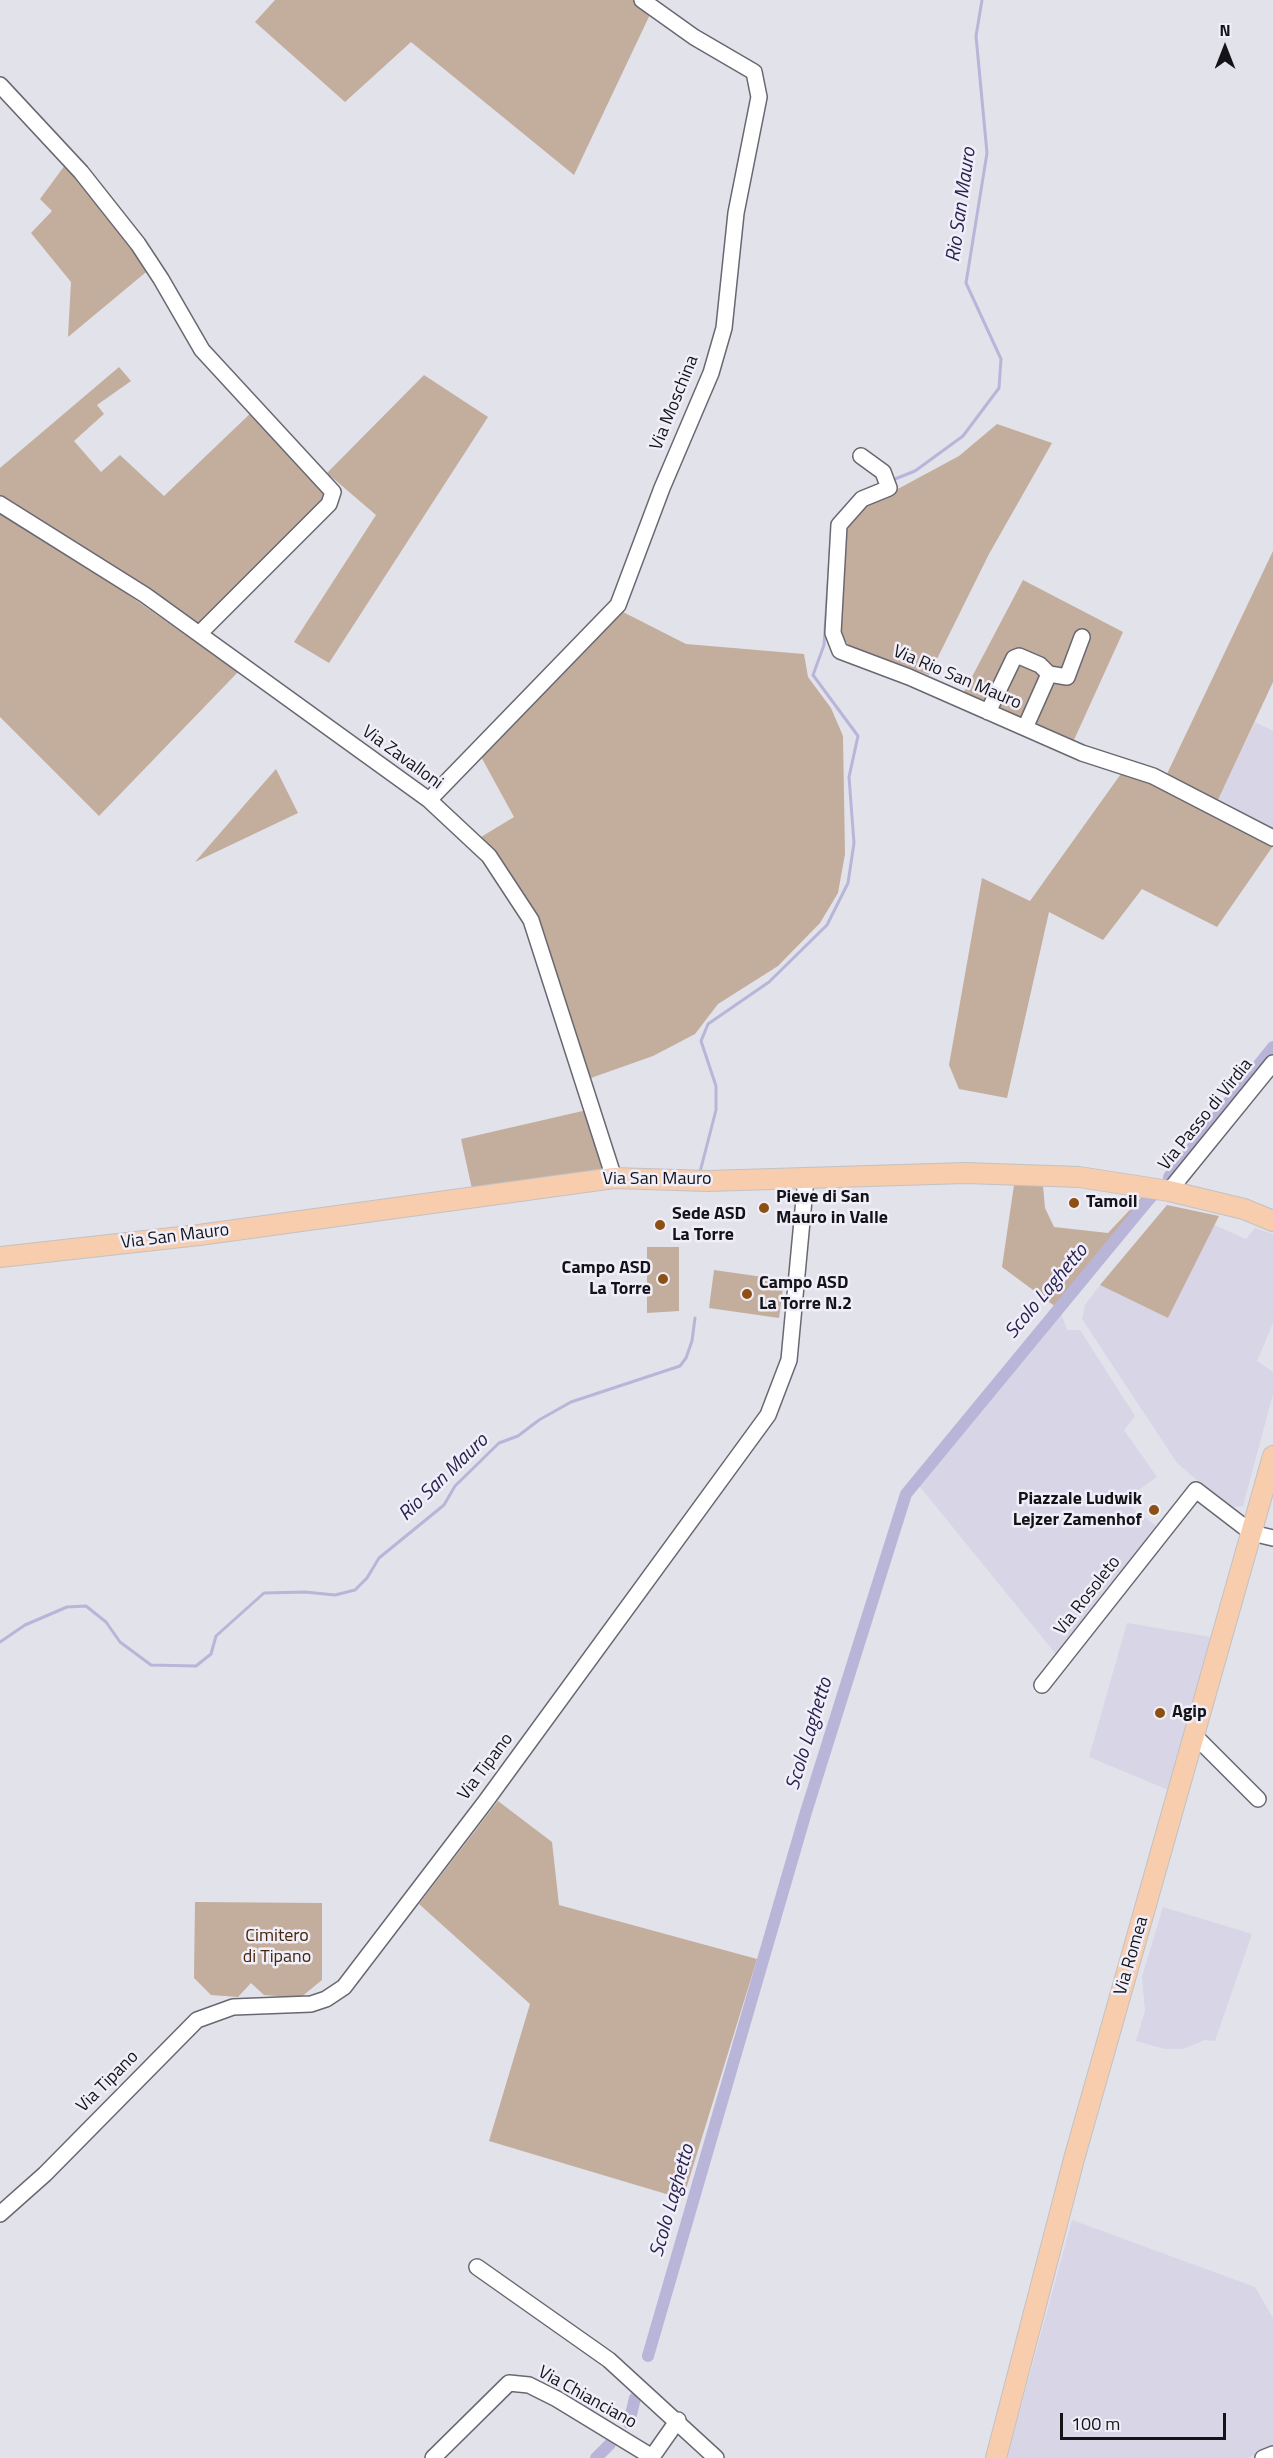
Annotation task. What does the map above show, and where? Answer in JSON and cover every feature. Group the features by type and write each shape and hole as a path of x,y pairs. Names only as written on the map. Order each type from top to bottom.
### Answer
{"main road":[{"name":"Via San Mauro","path":"0,1257 199,1234 614,1178 708,1181 966,1173 1079,1177 1169,1191 1244,1209 1273,1221"},
{"name":"Via San Mauro","path":"1244,1209 1273,1210"},
{"name":"Via Romea","path":"996,2458 1074,2159 1273,1456"}],"street":[{"name":"Via Moschina","path":"429,800 618,605 662,488 711,373 724,328 736,213 759,97 754,72 694,37 642,0"},
{"path":"0,85 81,172 138,244 208,358 333,492 329,504 199,634"},
{"name":"Via Rio San Mauro","path":"861,456 883,472 889,488 862,499 839,525 833,633 840,651 1082,753 1153,776 1273,838"},
{"name":"Via Zavalloni","path":"0,504 146,595 429,800 489,856 531,920 614,1178"},
{"path":"988,712 1014,658 1019,656 1040,664 1049,674 1067,677 1082,637"},
{"path":"1025,728 1049,674"},
{"name":"Via Passo di Virdia","path":"1169,1191 1273,1063"},
{"name":"Via Tipano","path":"0,2214 45,2174 197,2020 233,2007 311,2004 326,1999 344,1988 493,1792 768,1414 789,1360 806,1178"},
{"name":"Via Rosoleto","path":"1042,1685 1196,1490 1252,1533 1273,1538"},
{"path":"1194,1735 1258,1799"},
{"path":"477,2267 609,2360 678,2420 716,2458"},
{"name":"Via Chianciano","path":"433,2458 509,2383 529,2385 557,2399 652,2457 678,2420"},
{"path":"1263,2458 1273,2454"}],"shaded area":[{"path":"1255,722 1273,731 1273,832 1217,802"},
{"path":"1214,1225 1246,1239 1255,1228 1273,1234 1273,1323 1257,1361 1273,1372 1273,1394 1243,1506 1230,1508 1177,1463 1082,1319 1085,1305 1100,1285 1168,1318"},
{"path":"1060,1310 1067,1330 1080,1330 1135,1416 1124,1430 1157,1477 1123,1501 1159,1528 1059,1658 916,1482"},
{"path":"1127,1623 1211,1637 1171,1791 1089,1757"},
{"path":"1163,1907 1252,1934 1215,2041 1205,2040 1183,2049 1165,2049 1136,2041 1145,2011 1142,1977"},
{"path":"1072,2220 1255,2287 1273,2318 1273,2447 1248,2458 1007,2458"}],"green space":[{"path":"275,0 649,0 655,4 574,175 411,42 345,102 255,22"},
{"path":"68,161 151,268 68,337 71,282 31,233 52,211 40,199"},
{"path":"119,367 131,381 97,405 104,414 74,441 101,472 120,455 164,496 254,410 330,493 199,629 100,558 0,495 0,468"},
{"path":"424,375 488,417 329,663 294,642 376,515 327,473"},
{"path":"997,424 1052,443 989,554 929,675 849,646 840,633 841,546 847,525 857,511 959,456"},
{"path":"0,512 76,558 238,672 99,816 0,717"},
{"path":"1273,551 1273,682 1217,802 1166,776"},
{"path":"1023,580 1123,632 1074,740 964,692"},
{"path":"619,610 686,644 804,654 808,677 831,708 843,736 845,854 838,893 820,923 778,966 718,1004 695,1034 653,1056 588,1079 541,927 525,896 481,837 514,817 479,753"},
{"path":"276,769 298,813 195,862 247,802"},
{"path":"1123,771 1157,782 1273,846 1217,927 1142,889 1103,940 1049,912 1007,1098 959,1089 949,1065 982,878 1030,901"},
{"path":"587,1110 607,1174 472,1189 461,1139"},
{"path":"1014,1185 1043,1186 1045,1208 1054,1227 1108,1233 1142,1197 1157,1199 1060,1310 1002,1267"},
{"path":"1167,1205 1219,1216 1168,1318 1100,1285"},
{"name":"Campo ASD La Torre","path":"647,1247 679,1247 679,1311 647,1313"},
{"name":"Campo ASD La Torre N.2","path":"714,1270 784,1280 779,1318 709,1308"},
{"path":"498,1801 552,1842 559,1905 757,1959 683,2199 489,2141 530,2004 419,1904"},
{"name":"Cimitero di Tipano","path":"195,1902 322,1903 322,1980 300,1998 264,1995 251,1983 238,1997 211,1995 194,1978"}],"waterway":[{"name":"Rio San Mauro","path":"890,481 915,471 963,436 999,388 1001,359 966,283 987,153 976,36 982,0"},
{"name":"Rio San Mauro","path":"700,1172 716,1110 716,1086 701,1041 708,1024 769,982 827,925 848,883 854,843 849,777 858,736 813,675 824,645 831,540"},
{"name":"Scolo Laghetto","path":"1169,1177 1273,1047"},
{"name":"Scolo Laghetto","path":"648,2356 806,1812 906,1494 1150,1198"},
{"name":"Rio San Mauro","path":"0,1642 25,1625 67,1607 86,1606 106,1622 120,1642 151,1665 196,1666 211,1654 216,1636 264,1593 305,1592 335,1595 355,1590 367,1578 379,1558 444,1505 455,1486 499,1443 518,1436 539,1420 571,1402 680,1366 686,1358 692,1341 695,1318"},
{"name":"Scolo Laghetto","path":"629,2423 635,2398"},
{"name":"Scolo Laghetto","path":"596,2458 610,2444"}],"place":[{"name":"Tamoil","path":"1074,1203"},
{"name":"Pieve di San Mauro in Valle","path":"764,1208"},
{"name":"Sede ASD La Torre","path":"660,1225"},
{"name":"Campo ASD La Torre","path":"663,1279"},
{"name":"Campo ASD La Torre N.2","path":"747,1294"},
{"name":"Piazzale Ludwik Lejzer Zamenhof","path":"1154,1510"},
{"name":"Agip","path":"1160,1713"}]}
